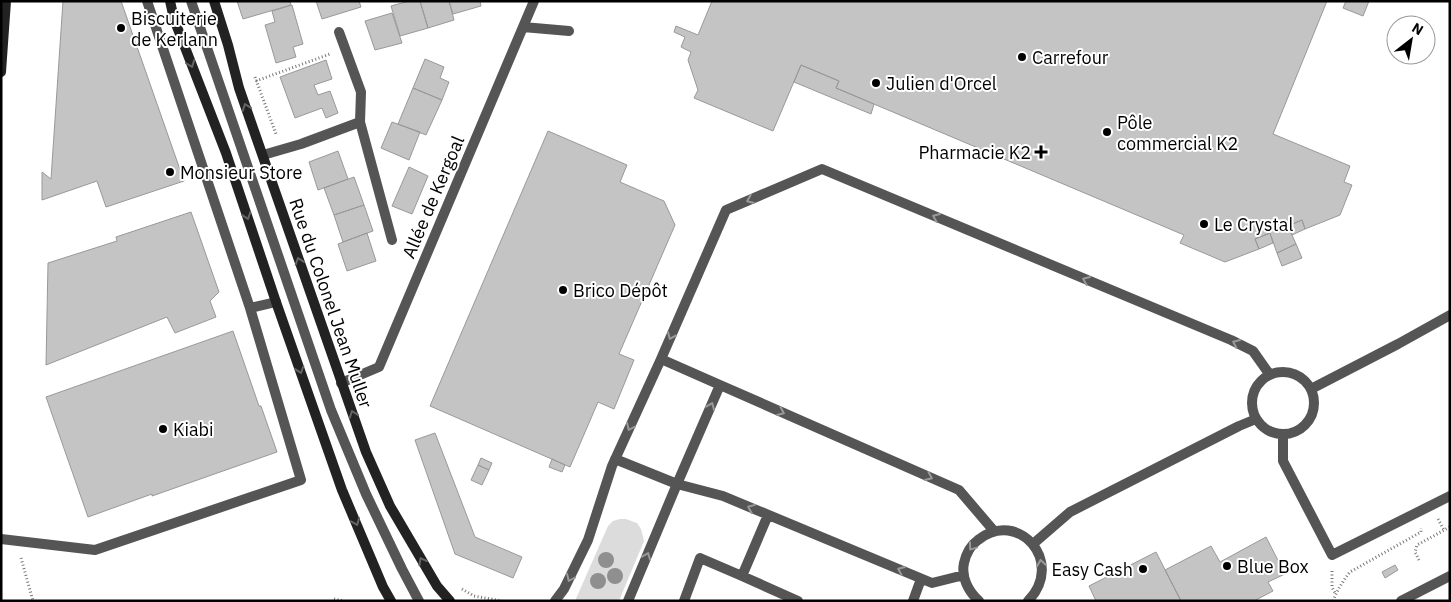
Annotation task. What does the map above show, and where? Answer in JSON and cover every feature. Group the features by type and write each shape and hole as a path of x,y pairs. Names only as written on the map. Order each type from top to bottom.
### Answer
{"main road":[{"path":"1,72 6,1"},
{"path":"170,1 174,19 226,153 342,490 391,601"},
{"name":"Rue du Colonel Jean Muller","path":"214,1 239,88 366,452 390,506 437,586 450,601"}],"street":[{"path":"1,539 95,550 301,480 250,308 147,1"},
{"path":"191,1 331,410 366,494 419,601"},
{"name":"Allée de Kergoal","path":"341,382 379,367 534,1"},
{"path":"523,27 568,31"},
{"path":"339,32 361,92 360,122 392,240"},
{"path":"263,156 360,122"},
{"path":"556,601 564,589 588,540 615,459 726,210 822,169 1231,340 1253,351 1270,375"},
{"path":"250,308 276,302"},
{"path":"1310,389 1450,315"},
{"path":"661,359 959,490 994,531"},
{"path":"1280,372 1298,376 1305,381 1310,389 1314,399 1313,410 1310,419 1298,430 1283,434 1273,432 1263,427 1256,419 1252,399 1262,381 1270,375 1280,372"},
{"path":"628,601 720,385"},
{"path":"1032,544 1070,512 1232,429 1256,419"},
{"path":"1283,434 1283,462 1332,556 1450,496"},
{"path":"615,459 677,484 723,496 932,583 964,575"},
{"path":"742,576 768,515"},
{"path":"974,599 964,575 967,553 974,543 983,536 994,531 1004,530 1015,532 1024,537 1040,555 1041,581 1035,593 1028,601"},
{"path":"684,601 700,558 798,601"},
{"path":"1400,601 1420,596 1450,576"},
{"path":"912,601 921,579"}],"path":[{"path":"239,88 345,49"},
{"path":"254,72 282,150"},
{"path":"1333,601 1335,594 1350,572 1422,532 1418,512"},
{"path":"1436,516 1444,530"},
{"path":"1419,560 1415,552 1417,546 1450,527"},
{"path":"18,541 33,601"},
{"path":"1332,556 1332,587 1335,594"},
{"path":"458,587 474,596 502,601"},
{"path":"334,599 343,601"}],"shaded area":[{"path":"620,519 637,523 641,529 644,541 619,601 575,601 608,526 613,521"}],"building":[{"path":"63,1 121,1 184,181 106,207 97,181 42,200 42,172 51,179"},
{"path":"237,1 290,1 291,5 243,19"},
{"path":"316,1 359,1 361,7 322,19"},
{"path":"409,1 420,1 428,28 400,36 391,6"},
{"path":"420,1 449,1 454,20 428,28"},
{"path":"449,1 480,1 481,6 453,14"},
{"name":"Pôle commercial K2","path":"712,1 1327,1 1273,134 1350,166 1344,182 1352,185 1340,215 1305,229 1302,220 1288,226 1296,244 1277,253 1270,233 1255,239 1259,249 1225,262 1180,243 1184,235 836,88 839,81 801,65 773,131 694,98 698,90 688,60 691,52 681,47 685,37 674,32 676,26 698,35"},
{"path":"1346,1 1369,1 1363,16 1343,8"},
{"path":"292,5 303,44 293,47 296,57 276,63 265,25 275,22 272,11"},
{"path":"392,13 402,43 375,50 365,21"},
{"path":"425,59 444,67 440,78 449,82 442,100 413,88"},
{"path":"326,60 332,79 314,85 318,95 330,91 338,113 326,118 322,108 295,118 280,77"},
{"path":"801,65 839,81 836,88 874,104 871,114 794,82"},
{"path":"413,88 442,100 426,135 398,124"},
{"path":"392,122 420,132 409,160 381,148"},
{"name":"Brico Dépôt","path":"548,131 627,165 620,182 664,201 675,225 619,354 634,360 614,409 598,402 570,467 430,406"},
{"path":"338,151 348,179 318,190 309,162"},
{"path":"409,167 428,176 412,214 392,206"},
{"path":"354,177 364,205 334,215 324,188"},
{"path":"364,205 373,231 343,242 334,215"},
{"path":"191,212 219,292 210,301 216,317 175,333 167,317 46,365 48,263 117,241 116,237"},
{"path":"1302,220 1305,229 1292,235 1288,226"},
{"path":"367,233 376,261 347,271 338,244"},
{"path":"1270,233 1273,243 1259,249 1255,239"},
{"path":"1296,244 1302,258 1282,266 1277,253"},
{"name":"Kiabi","path":"233,331 277,452 88,517 46,397"},
{"path":"435,433 475,537 522,557 513,578 455,554 415,440"},
{"path":"481,458 492,463 489,470 478,465"},
{"path":"552,459 565,465 562,472 549,467"},
{"path":"478,465 489,470 482,485 471,480"},
{"name":"Blue Box","path":"1266,537 1285,574 1268,582 1273,591 1254,601 1181,601 1165,570 1211,546 1220,562"},
{"name":"Easy Cash","path":"1156,552 1181,601 1096,601 1089,586"},
{"path":"1395,565 1398,570 1385,578 1382,572"}],"place":[{"name":"Biscuiterie de Kerlann","path":"121,28"},
{"name":"Carrefour","path":"1022,57"},
{"name":"Julien d'Orcel","path":"876,83"},
{"name":"Pôle commercial K2","path":"1107,132"},
{"name":"Pharmacie K2","path":"1041,152"},
{"name":"Monsieur Store","path":"170,172"},
{"name":"Le Crystal","path":"1204,224"},
{"name":"Brico Dépôt","path":"563,290"},
{"name":"Kiabi","path":"163,429"},
{"name":"Blue Box","path":"1227,566"},
{"name":"Easy Cash","path":"1143,569"}]}
